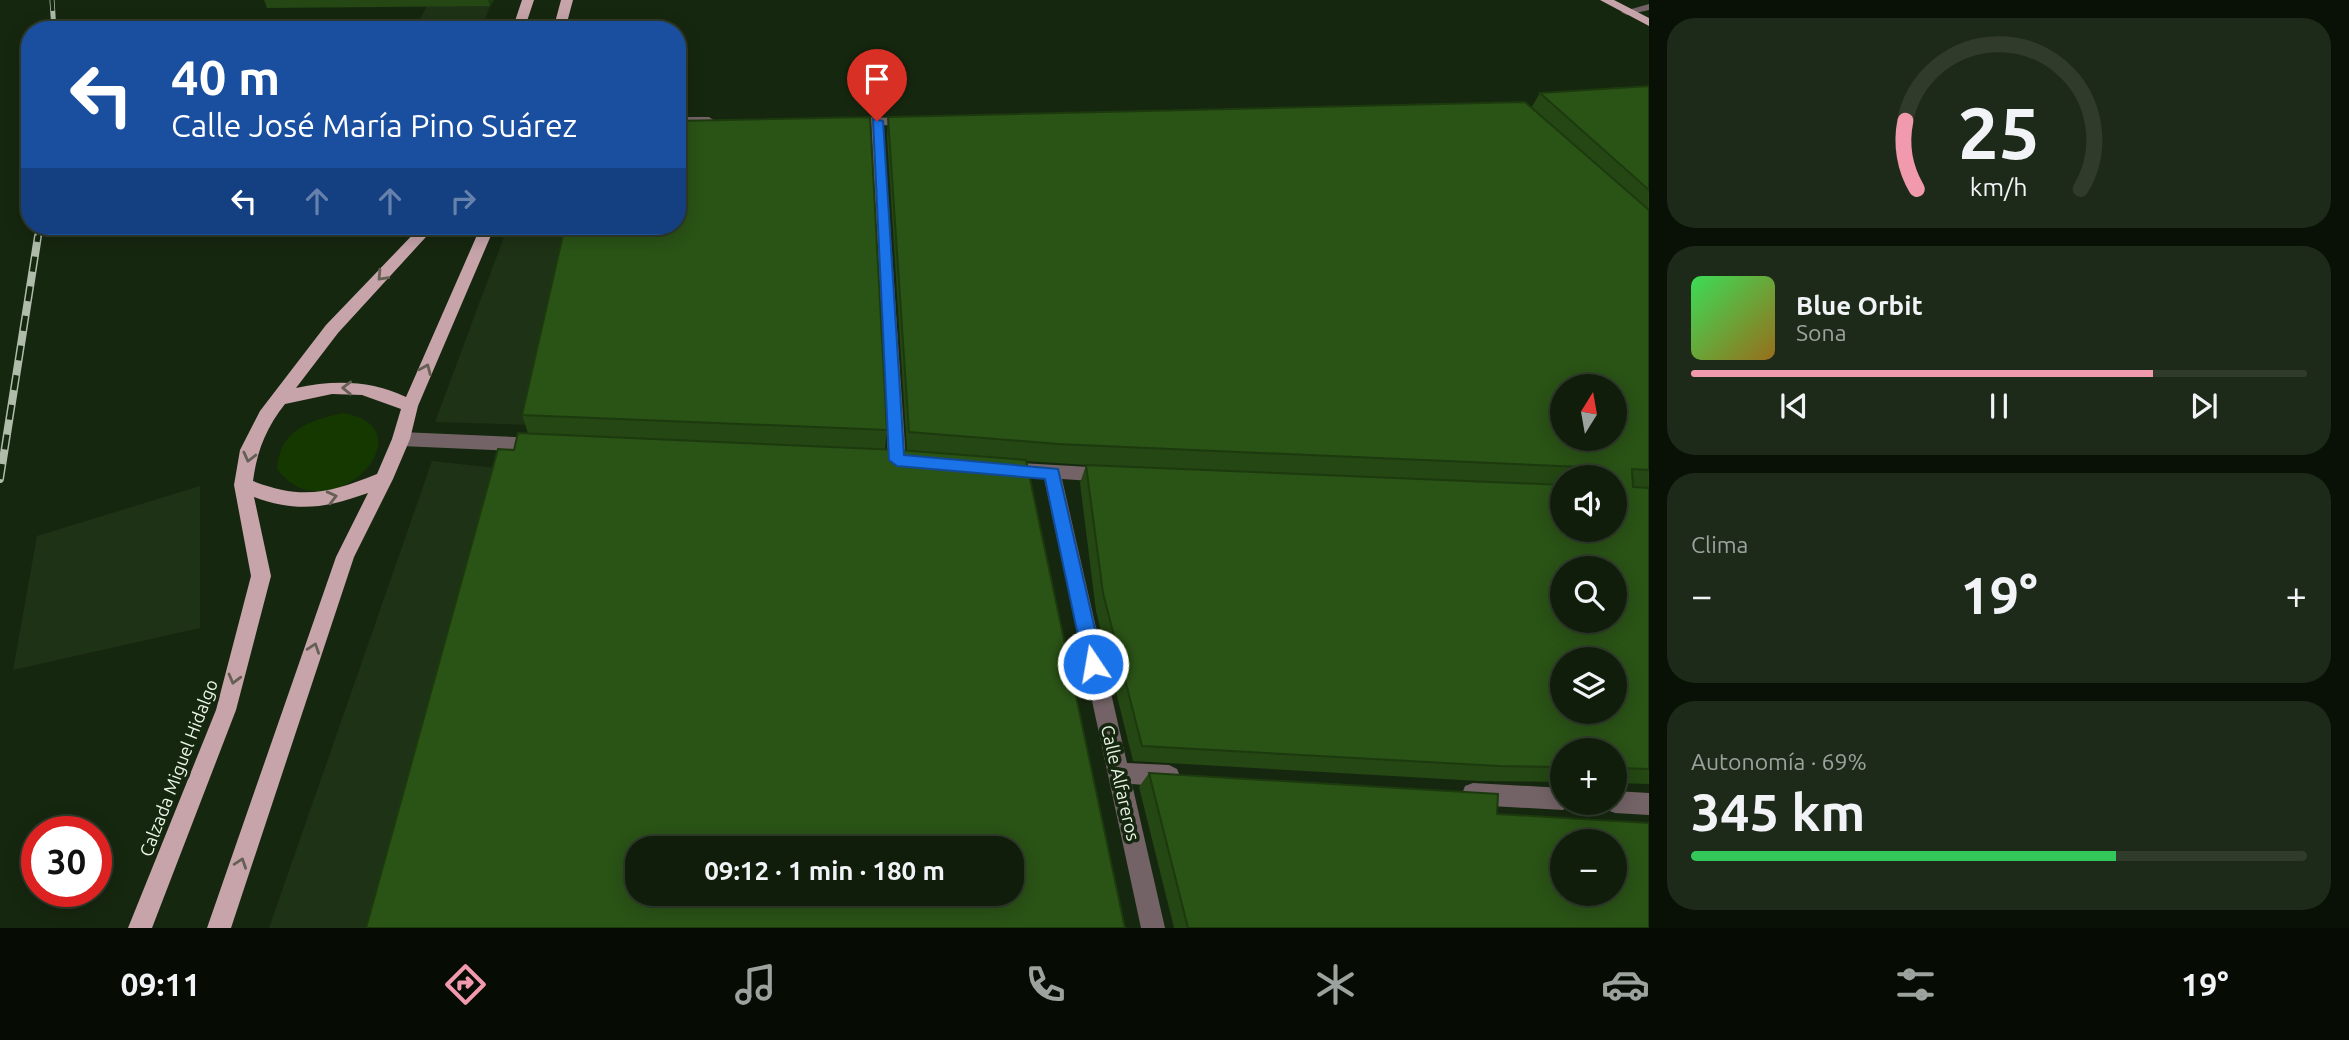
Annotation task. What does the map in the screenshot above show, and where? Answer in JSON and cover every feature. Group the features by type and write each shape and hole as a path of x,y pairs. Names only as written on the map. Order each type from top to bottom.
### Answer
{"main road":[{"path":"521,21 528,0"},
{"path":"561,21 567,0"},
{"path":"1606,0 1649,23"},
{"name":"Calzada Miguel Hidalgo","path":"141,922 226,710 261,576 243,485 249,450 266,416 332,329 421,235"},
{"path":"219,928 345,557 384,479 401,439 410,406 484,235"},
{"path":"282,398 318,389 353,387 384,393 410,406"},
{"path":"243,485 272,497 308,503 347,494 384,479"}],"street":[{"path":"1627,12 1649,7"},
{"path":"686,121 717,121"},
{"path":"837,121 931,122"},
{"path":"877,121 897,460"},
{"path":"401,439 552,445"},
{"path":"988,468 1131,477"},
{"name":"Calle Alfareros","path":"1052,473 1153,928"},
{"path":"1117,773 1187,777"},
{"path":"1451,792 1550,798"},
{"path":"1627,803 1649,804"}],"shaded area":[{"path":"427,6 490,6 484,21 419,21"},
{"path":"505,235 573,235 531,425 435,422"},
{"path":"432,461 506,469 384,928 269,928"},
{"path":"200,486 200,628 13,670 37,536"}],"green space":[{"path":"343,413 368,423 378,438 375,456 363,472 344,486 321,491 298,487 277,469 283,445 298,429 319,419"}],"building":[{"path":"1649,86 1649,190 1540,93"},
{"path":"1525,102 1649,210 1649,470 1632,469 1633,487 1649,488 1649,769 1627,768 1627,738 1550,738 1550,767 1142,746 1103,593 1086,465 1550,484 1550,542 1627,542 1627,465 1550,466 1058,444 909,432 888,117"},
{"path":"870,117 887,430 522,415 563,235 686,235 686,121"},
{"path":"518,433 899,450 1026,460 1125,928 366,928 498,449 514,450"},
{"path":"1149,773 1498,794 1497,814 1649,823 1649,928 1188,928"}],"railway":[{"path":"52,0 53,21"},
{"path":"0,479 38,236"}],"route":[{"path":"877,121 897,460 1052,473 1093,664"}]}
